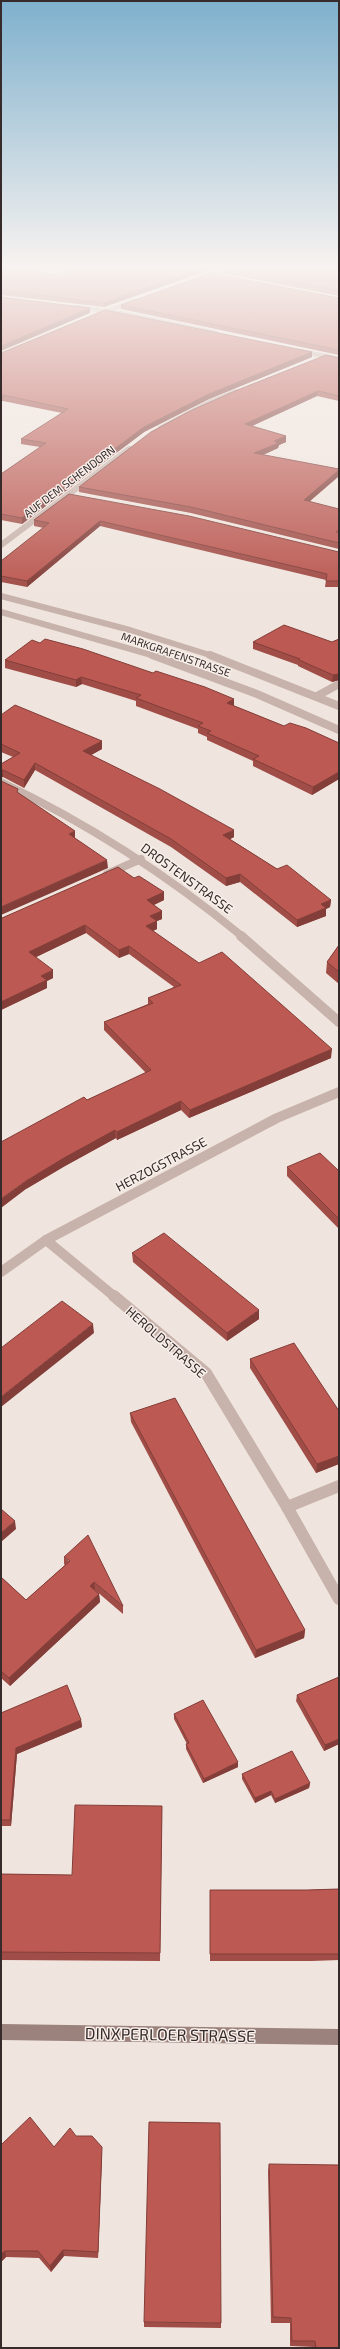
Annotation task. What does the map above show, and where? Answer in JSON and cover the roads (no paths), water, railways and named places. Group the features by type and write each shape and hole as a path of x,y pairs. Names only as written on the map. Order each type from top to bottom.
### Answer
{"main road":[{"name":"DINXPERLOER STRASSE","path":"1,2032 339,2037"}],"street":[{"path":"152,433 211,401 240,389"},
{"name":"AUF DEM SCHENDORN","path":"1,545 133,446"},
{"path":"68,495 75,496"},
{"name":"MARKGRAFENSTRASSE","path":"1,596 72,612 136,631 276,678 339,706"},
{"name":"MARKGRAFENSTRASSE","path":"1,612 51,625 189,667 293,708 339,730"},
{"path":"317,696 339,684"},
{"name":"DROSTENSTRASSE","path":"1,782 64,814 141,858 224,920 339,1022"},
{"path":"99,877 141,858"},
{"name":"HERZOGSTRASSE","path":"1,1272 46,1240 277,1118 339,1092"},
{"name":"HEROLDSTRASSE","path":"46,1240 206,1373 287,1507 339,1599"},
{"path":"287,1507 339,1486"}]}
